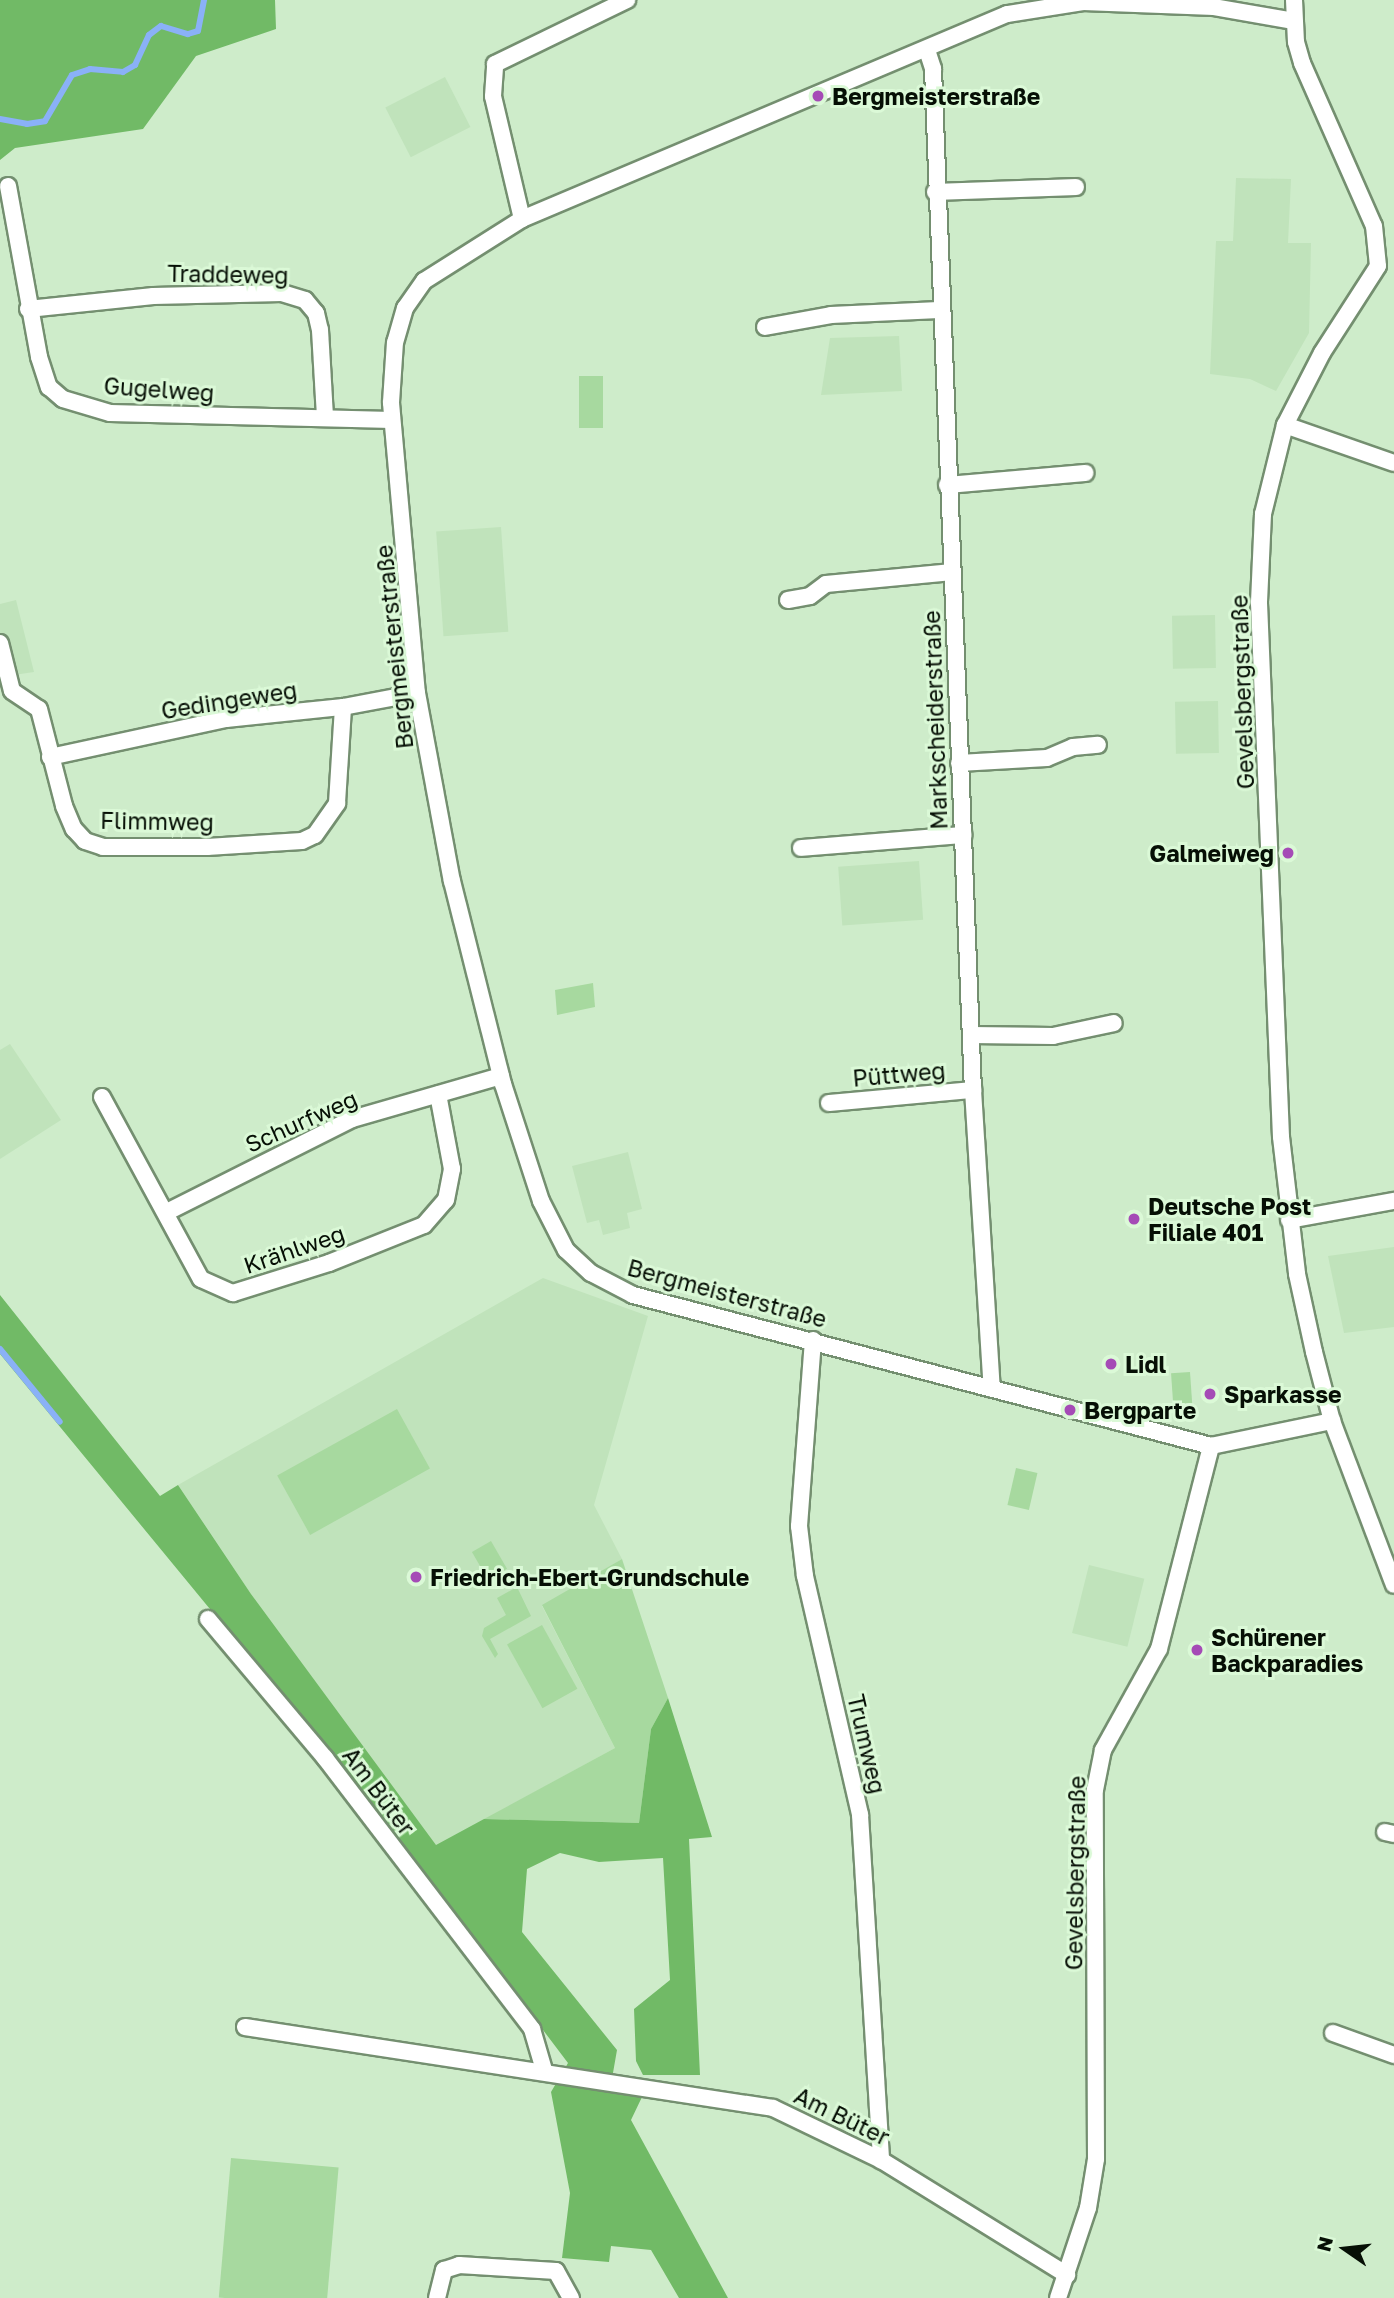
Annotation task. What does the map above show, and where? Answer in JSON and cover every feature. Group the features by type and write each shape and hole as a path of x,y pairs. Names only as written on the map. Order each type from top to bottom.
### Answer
{"street":[{"path":"522,219 493,96 495,64 627,0"},
{"name":"Gevelsbergstraße","path":"1294,0 1294,20 1303,63 1374,226 1378,266 1322,353 1285,425 1264,514 1259,603 1281,1136 1289,1220 1303,1306 1332,1421 1394,1585"},
{"name":"Bergmeisterstraße","path":"1211,1446 633,1295 590,1273 566,1250 551,1226 501,1076 452,881 417,693 391,420 395,342 405,308 424,281 522,219 1007,14 1083,1 1214,7 1294,20"},
{"name":"Markscheiderstraße","path":"927,50 933,69 939,310 973,1090 992,1388"},
{"name":"Gugelweg","path":"8,186 28,309 49,387 63,399 110,413 391,420"},
{"path":"935,192 1076,187"},
{"name":"Traddeweg","path":"28,309 153,296 282,293 305,300 316,313 320,330 325,417"},
{"path":"765,327 831,315 939,310"},
{"path":"1285,425 1394,463"},
{"path":"947,485 1085,473"},
{"path":"788,600 810,596 827,584 952,572"},
{"name":"Flimmweg","path":"0,643 12,691 39,709 64,806 85,841 103,846 207,847 302,841 315,835 337,803 343,707"},
{"name":"Gedingeweg","path":"50,757 226,719 343,707 417,693"},
{"path":"959,763 1047,758 1073,747 1098,745"},
{"path":"801,848 963,835"},
{"path":"971,1035 1053,1037 1114,1023"},
{"name":"Schurfweg","path":"167,1212 352,1119 501,1076"},
{"name":"Püttweg","path":"829,1103 973,1090"},
{"name":"Krählweg","path":"102,1097 167,1212 201,1279 233,1293 329,1263 424,1225 446,1200 452,1169 438,1094"},
{"path":"1289,1220 1394,1201"},
{"name":"Trumweg","path":"813,1340 799,1526 805,1576 860,1815 881,2160"},
{"path":"1211,1446 1332,1421"},
{"name":"Gevelsbergstraße","path":"1067,2275 1088,2208 1096,2159 1095,1790 1103,1750 1160,1649 1211,1446"},
{"name":"Am Büter","path":"208,1619 325,1758 532,2029 544,2070"},
{"name":"Am Büter","path":"245,2027 544,2070 773,2108 881,2160 1067,2275"},
{"path":"1333,2033 1394,2055"},
{"path":"437,2298 444,2270 458,2264 556,2271 571,2298"},
{"path":"1058,2298 1067,2275"}],"shaded area":[{"path":"445,77 470,127 411,157 385,107"},
{"path":"1236,178 1291,179 1288,243 1311,243 1309,333 1276,391 1250,379 1210,374 1216,241 1233,241"},
{"path":"899,336 902,391 821,395 830,338"},
{"path":"579,376 603,376 603,428 579,428"},
{"path":"501,527 508,632 443,636 436,532"},
{"path":"16,600 34,672 0,677 0,604"},
{"path":"1215,615 1216,668 1173,669 1172,616"},
{"path":"1218,701 1219,753 1176,754 1175,702"},
{"path":"919,861 923,920 842,926 838,867"},
{"path":"593,983 595,1007 557,1015 555,990"},
{"path":"10,1044 61,1120 0,1159 0,1050"},
{"path":"628,1152 642,1209 627,1213 630,1228 603,1235 599,1220 587,1223 572,1166"},
{"path":"1394,1247 1394,1327 1344,1333 1328,1256"},
{"name":"Friedrich-Ebert-Grundschule","path":"543,1278 648,1316 594,1505 622,1559 542,1606 615,1748 436,1846 251,1594 178,1485"},
{"path":"1190,1372 1192,1403 1173,1404 1171,1373"},
{"path":"397,1409 430,1468 310,1535 277,1475"},
{"path":"1016,1468 1037,1473 1029,1510 1007,1505"},
{"path":"491,1541 507,1569 488,1580 472,1552"},
{"path":"622,1559 668,1698 651,1729 639,1823 484,1819 615,1748 542,1605"},
{"path":"1089,1565 1144,1579 1127,1647 1072,1633"},
{"path":"517,1587 531,1616 490,1639 498,1654 495,1658 482,1636 484,1628 506,1615 497,1598"},
{"path":"542,1625 577,1689 542,1708 507,1644"},
{"path":"231,2158 339,2167 327,2298 219,2297"}],"green space":[{"path":"0,0 275,0 276,29 196,56 143,129 15,148 0,160"},
{"path":"0,1295 160,1496 178,1485 251,1594 436,1845 484,1819 639,1823 651,1729 668,1698 712,1837 689,1839 700,2075 643,2075 636,2061 634,2009 670,1980 663,1858 599,1862 560,1853 527,1869 522,1932 617,2050 610,2090 642,2097 631,2120 728,2298 679,2298 651,2250 611,2246 609,2262 562,2258 570,2193 551,2092 568,2063 387,1824 0,1354"}],"waterway":[{"path":"0,119 27,124 45,121 72,75 90,69 123,72 135,65 149,35 161,26 188,34 198,31 204,0"},
{"path":"0,1349 60,1422"}],"place":[{"name":"Bergmeisterstraße","path":"818,96"},
{"name":"Galmeiweg","path":"1288,853"},
{"name":"Deutsche Post Filiale 401","path":"1134,1219"},
{"name":"Lidl","path":"1111,1364"},
{"name":"Sparkasse","path":"1210,1394"},
{"name":"Bergparte","path":"1070,1410"},
{"name":"Friedrich-Ebert-Grundschule","path":"416,1577"},
{"name":"Schürener Backparadies","path":"1197,1650"}]}
